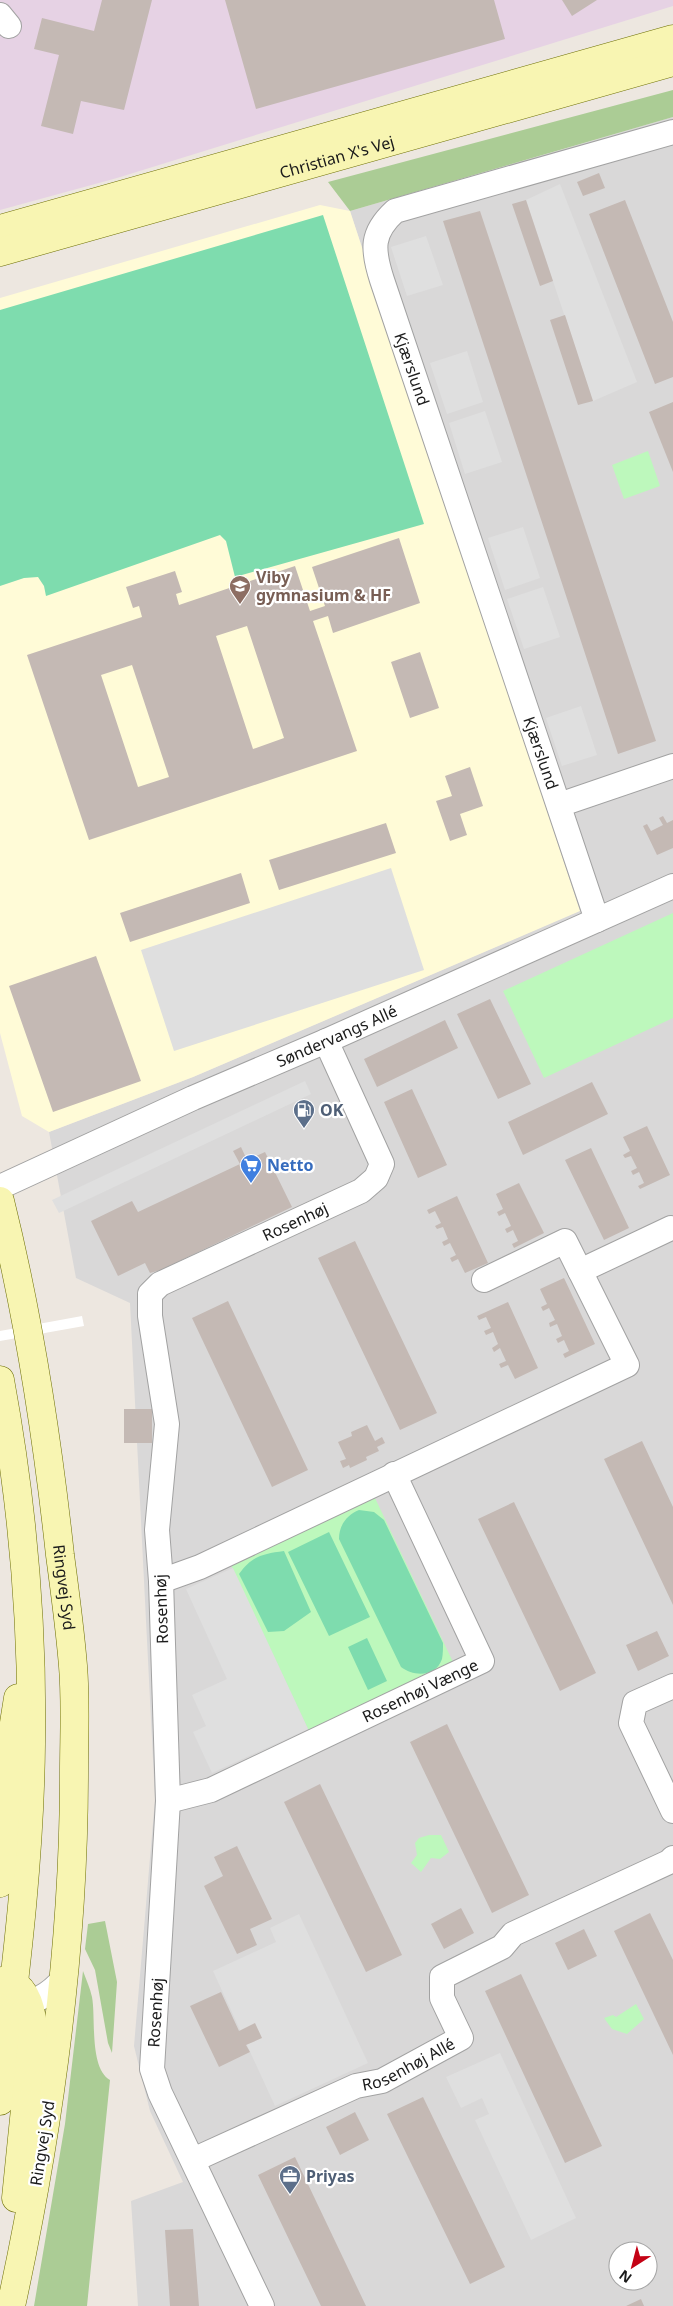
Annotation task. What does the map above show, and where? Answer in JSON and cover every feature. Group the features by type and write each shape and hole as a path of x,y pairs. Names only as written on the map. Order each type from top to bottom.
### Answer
{"main road":[{"name":"Christian X's Vej","path":"0,228 673,39"},
{"name":"Christian X's Vej","path":"0,252 673,62"},
{"name":"Ringvej Syd","path":"0,1201 28,1326 47,1436 73,1668 74,1842 64,1978 49,2101 28,2228 11,2306"},
{"path":"0,1380 17,1497 29,1630 31,1744 28,1818 11,1995 2,2059 0,2102"},
{"path":"0,1883 10,1742 29,1630"},
{"path":"3,2306 33,2030 11,1995"}],"street":[{"name":"Kjærslund","path":"597,920 379,272 374,249 383,222 395,210 673,132"},
{"name":"Kjærslund","path":"559,806 673,766"},
{"name":"Søndervangs Allé","path":"0,1187 194,1098 673,886"},
{"name":"Rosenhøj","path":"262,2306 160,2093 152,2069 168,1801 161,1581 157,1530 167,1424 150,1316 150,1294 160,1284 362,1191 376,1178 382,1164 326,1041"},
{"path":"580,1271 672,1228"},
{"path":"161,1581 200,1567 627,1365 566,1241 484,1280"},
{"name":"Rosenhøj Vænge","path":"168,1801 211,1790 482,1661 394,1474"},
{"path":"673,1686 635,1704 631,1723 673,1811"},
{"name":"Rosenhøj Allé","path":"193,2160 356,2086 382,2080 461,2038 442,1998 442,1977 502,1948 513,1934 670,1862 673,1858"},
{"path":"11,1995 43,1997 64,1978"}],"shaded area":[{"path":"0,0 673,0 673,6 117,178 0,210"},
{"path":"673,117 673,2306 138,2306 131,2201 183,2182 150,2111 134,2046 155,1799 130,1303 76,1278 49,1132 193,1077 579,911 350,211"},
{"path":"560,184 637,382 593,401 526,200"},
{"name":"Viby gymnasium & HF","path":"320,205 350,211 580,911 193,1077 49,1132 22,1116 0,1033 0,298"},
{"path":"426,236 443,285 407,296 391,247"},
{"path":"467,351 483,402 447,414 430,363"},
{"path":"485,411 502,462 465,474 449,423"},
{"path":"523,527 540,578 505,590 488,538"},
{"path":"543,587 560,637 524,649 507,599"},
{"path":"581,706 597,755 562,766 546,718"},
{"path":"391,868 424,970 174,1051 141,950"},
{"path":"305,1081 311,1094 59,1213 52,1200"},
{"path":"233,1568 308,1729 212,1773 193,1732 206,1726 192,1695 227,1679 186,1589"},
{"path":"299,1914 368,2063 275,2106 213,1971 276,1942 270,1928"},
{"path":"500,2053 576,2218 531,2240 475,2120 489,2114 482,2098 461,2108 446,2077"}],"green space":[{"path":"673,90 673,117 350,211 328,182"},
{"path":"323,215 424,524 235,577 226,541 220,535 46,596 44,586 38,577 24,578 0,586 0,310"},
{"path":"648,451 660,486 624,499 612,465"},
{"path":"673,913 673,1018 544,1078 503,991"},
{"path":"375,1498 453,1662 309,1731 231,1565"},
{"path":"359,1510 374,1512 384,1520 443,1643 442,1659 439,1665 430,1672 418,1674 401,1667 339,1539 340,1529 344,1521"},
{"path":"329,1532 370,1617 329,1636 288,1552"},
{"path":"284,1551 311,1612 284,1631 268,1632 239,1574 248,1563 258,1557"},
{"path":"367,1638 387,1681 368,1690 348,1647"},
{"path":"429,1835 441,1835 449,1852 440,1859 431,1858 421,1872 411,1863 417,1855 415,1843 419,1838"},
{"path":"105,1921 117,1982 112,2053 108,2043 95,1970 85,1949 88,1924"},
{"path":"83,1971 92,1997 96,2054 103,2074 110,2080 87,2306 34,2306 65,2124"},
{"path":"636,2004 644,2019 627,2034 612,2029 604,2018 613,2015 616,2017"}],"pier":[{"path":"82,1316 84,1326 0,1341 0,1331"}],"building":[{"path":"102,0 152,0 124,110 81,101 73,134 41,126 59,55 34,49 42,18 94,31"},
{"path":"225,0 494,0 505,39 256,109"},
{"path":"562,0 597,0 572,16"},
{"path":"599,173 605,188 583,196 577,182"},
{"path":"526,200 553,281 540,286 512,204"},
{"path":"625,200 673,322 673,377 655,384 589,214"},
{"path":"480,211 656,741 618,754 443,221"},
{"path":"565,315 593,401 578,405 550,320"},
{"path":"673,402 673,472 649,412"},
{"path":"399,538 420,603 333,633 328,616 313,621 357,751 89,840 27,655 142,617 139,606 133,608 126,587 175,571 182,592 176,594 179,605 295,566 310,611 325,606 312,567","holes":["247,626 284,738 253,749 216,636","132,665 169,777 138,787 101,675"]},
{"path":"420,652 439,708 410,718 391,662"},
{"path":"470,767 483,806 460,814 467,835 450,841 436,801 452,796 445,776"},
{"path":"663,816 667,823 673,820 673,848 657,855 643,826 647,824 651,831 663,825 659,818"},
{"path":"386,823 396,853 279,890 269,860"},
{"path":"241,873 250,903 130,942 120,913"},
{"path":"96,956 141,1081 53,1112 9,986"},
{"path":"490,999 531,1084 498,1099 457,1014"},
{"path":"445,1020 458,1048 377,1087 364,1059"},
{"path":"592,1082 608,1114 523,1155 508,1122"},
{"path":"412,1089 447,1165 418,1178 384,1102"},
{"path":"647,1126 670,1175 640,1189 638,1186 644,1183 639,1172 633,1175 631,1171 637,1168 631,1156 625,1158 623,1155 630,1151 623,1137"},
{"path":"241,1147 247,1160 265,1152 292,1207 161,1270 150,1273 145,1263 118,1276 91,1221 132,1201 138,1212 240,1164 233,1151"},
{"path":"591,1148 629,1228 604,1240 565,1160"},
{"path":"519,1183 544,1233 514,1248 512,1244 518,1241 513,1230 507,1233 505,1229 511,1226 505,1213 499,1216 497,1212 503,1209 496,1194"},
{"path":"457,1196 488,1263 465,1273 458,1259 452,1262 450,1258 456,1255 450,1243 444,1246 442,1242 448,1239 443,1227 437,1229 435,1226 441,1223 435,1211 429,1214 427,1210"},
{"path":"355,1241 437,1413 400,1430 318,1258"},
{"path":"564,1278 595,1344 565,1358 563,1354 569,1351 564,1340 558,1343 556,1339 562,1336 557,1324 550,1327 549,1323 555,1320 549,1308 543,1311 541,1307 547,1304 540,1289"},
{"path":"228,1301 308,1470 272,1487 192,1318"},
{"path":"508,1302 538,1368 515,1379 508,1365 501,1368 499,1364 506,1361 500,1348 494,1352 492,1348 498,1344 493,1332 486,1335 484,1331 491,1328 486,1317 479,1320 477,1316"},
{"path":"124,1409 152,1409 152,1443 124,1443"},
{"path":"367,1425 375,1441 382,1437 385,1443 377,1447 379,1451 366,1457 367,1460 350,1468 349,1465 343,1468 340,1461 346,1459 338,1442 352,1436 351,1432"},
{"path":"642,1441 673,1507 673,1605 604,1459"},
{"path":"514,1502 596,1673 560,1691 478,1519"},
{"path":"657,1631 669,1656 638,1671 626,1645"},
{"path":"447,1724 529,1895 492,1913 410,1742"},
{"path":"320,1784 402,1955 366,1972 284,1802"},
{"path":"237,1846 272,1919 250,1929 257,1945 237,1954 204,1886 223,1876 214,1857"},
{"path":"461,1908 474,1933 444,1949 431,1924"},
{"path":"650,1913 673,1960 673,2055 614,1931"},
{"path":"584,1929 597,1956 568,1970 555,1943"},
{"path":"521,1974 602,2146 565,2163 485,1991"},
{"path":"221,1992 239,2031 255,2023 262,2038 246,2045 250,2052 219,2067 190,2006"},
{"path":"423,2097 505,2267 470,2284 387,2114"},
{"path":"355,2112 369,2140 340,2155 326,2127"},
{"path":"295,2157 366,2306 321,2306 258,2175"},
{"path":"193,2229 199,2306 170,2306 165,2230"},
{"path":"641,2299 644,2306 626,2306"}],"place":[{"name":"Viby gymnasium & HF","path":"240,605"},
{"name":"OK","path":"304,1129"},
{"name":"Netto","path":"251,1184"},
{"name":"Priyas","path":"290,2195"}]}
